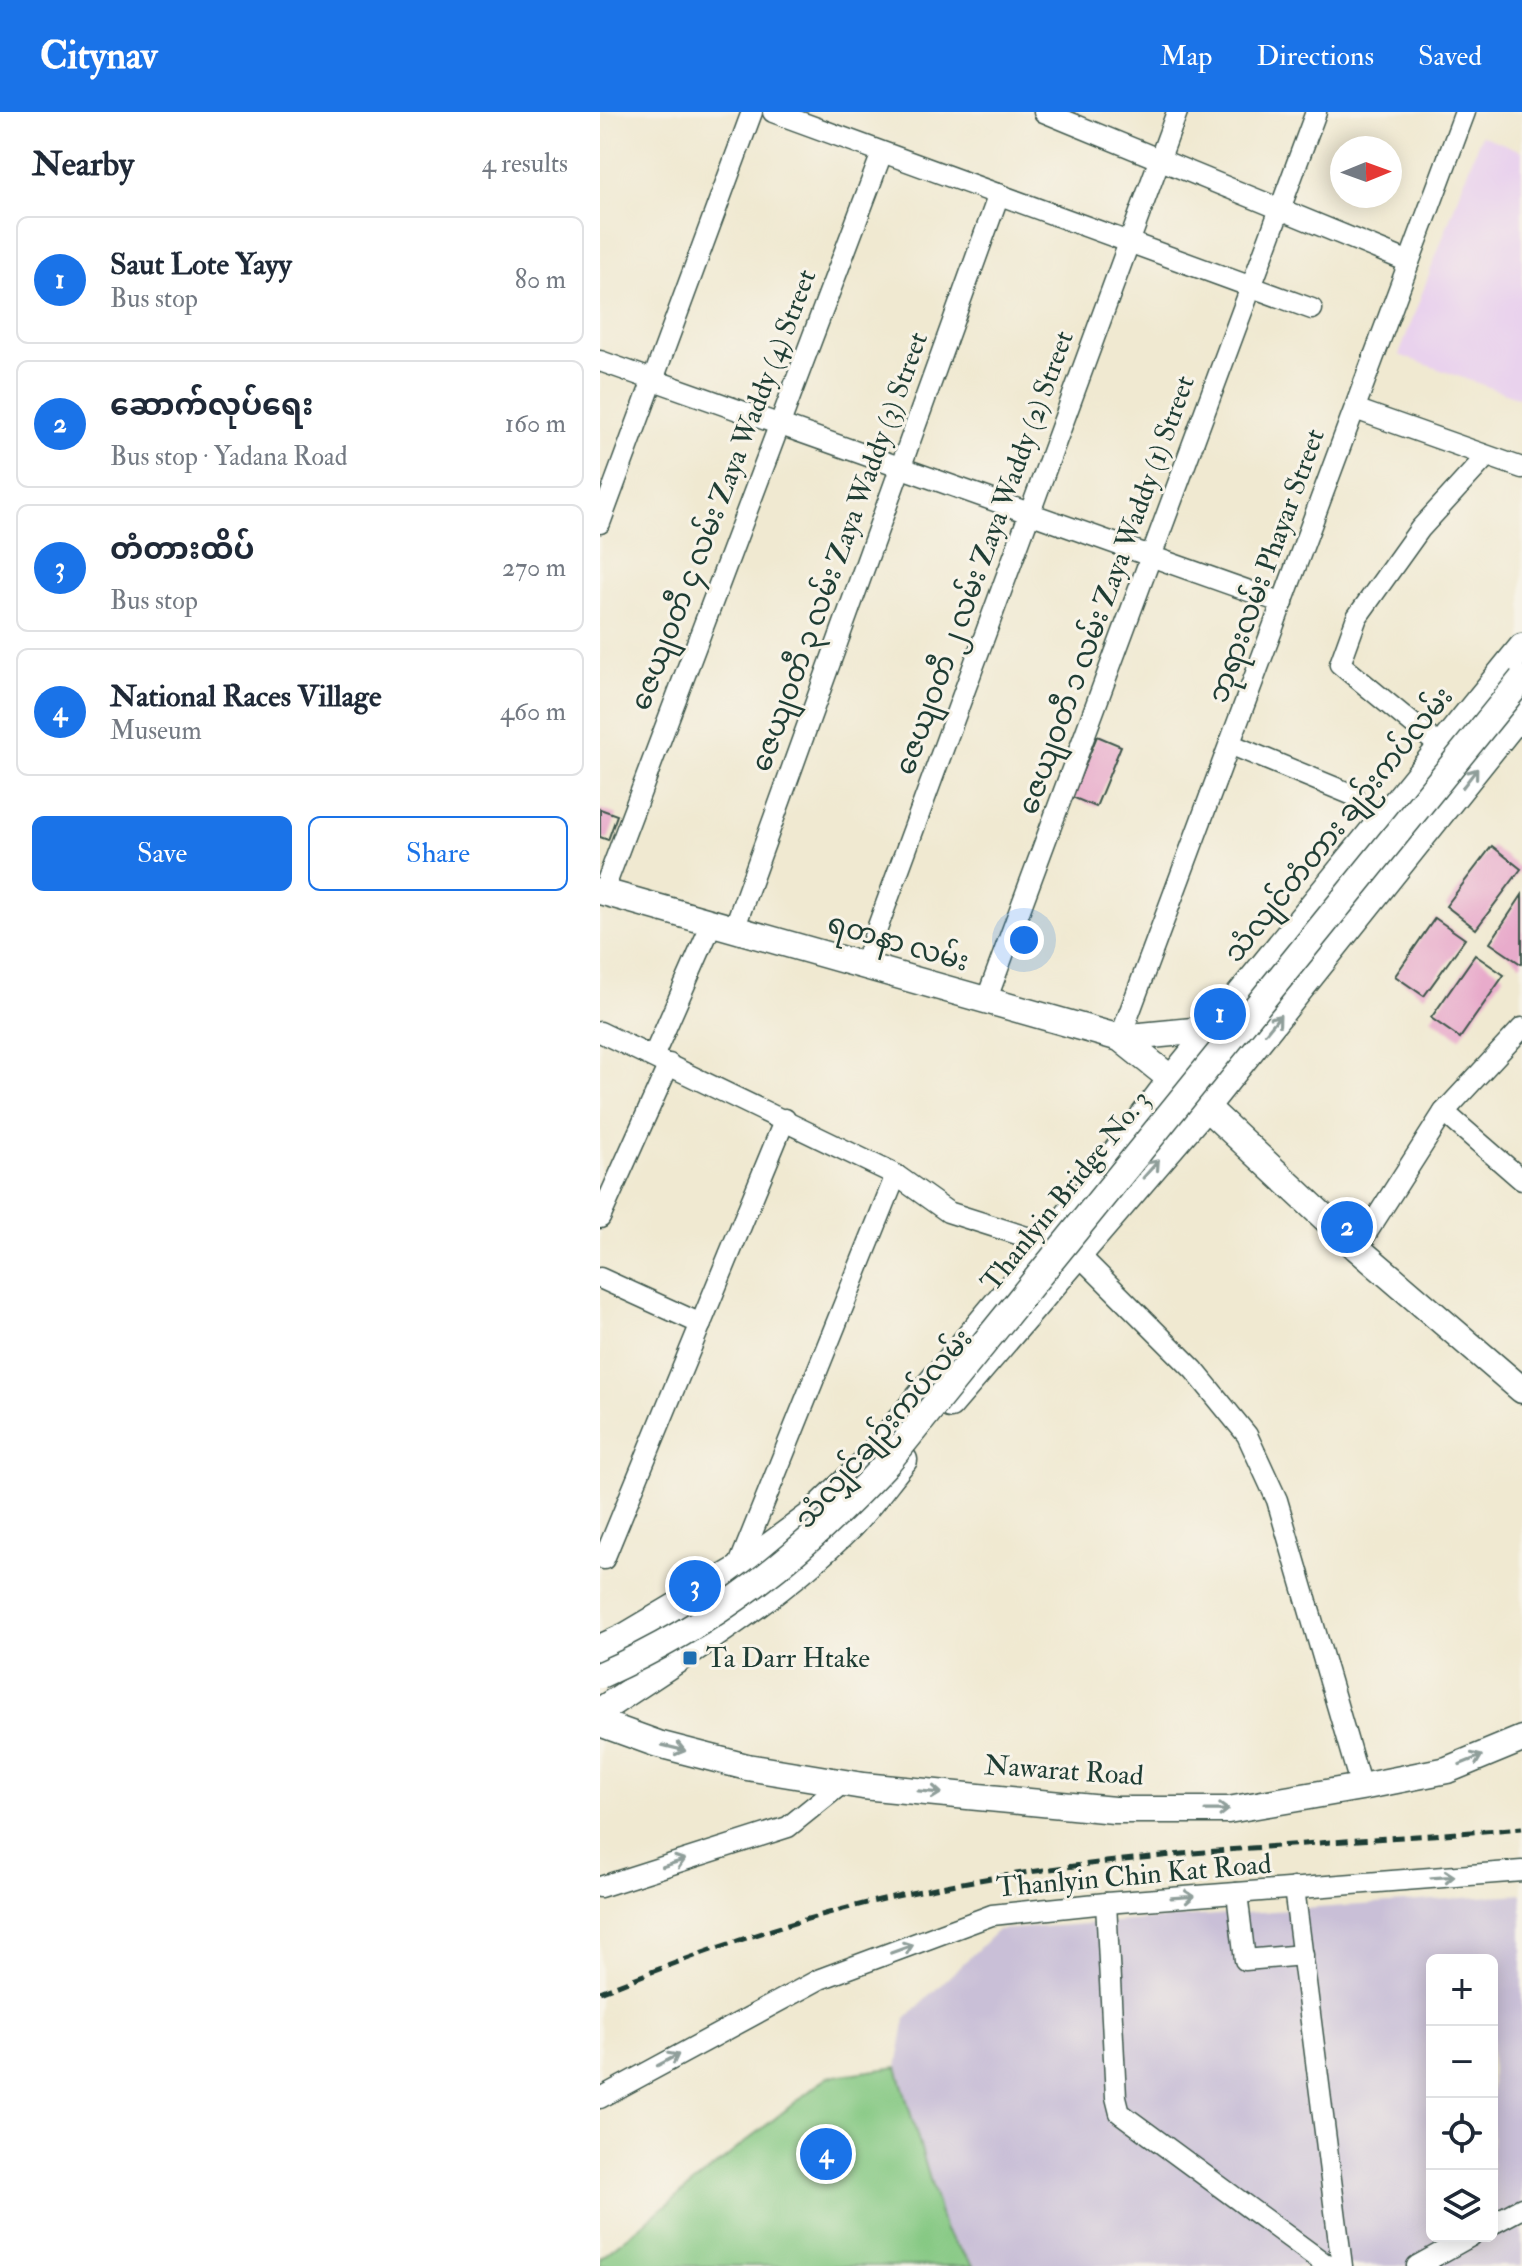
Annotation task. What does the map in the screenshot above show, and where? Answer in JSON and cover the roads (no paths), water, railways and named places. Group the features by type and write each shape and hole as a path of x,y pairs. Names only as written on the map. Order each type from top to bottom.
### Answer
{"main road":[{"name":"သံလျင်တံတား ချဉ်းကပ်လမ်း","path":"1172,1078 1225,1017 1522,647"},
{"name":"Thanlyin Bridge No. 3","path":"600,1675 665,1646 779,1569 888,1462 1522,679"},
{"path":"1206,1107 1522,712"},
{"path":"1403,795 1436,821"},
{"name":"ရတနာ လမ်း","path":"601,892 1120,1038 1206,1107 1357,1248 1522,1390"},
{"path":"1120,1038 1193,1031 1225,1017"},
{"name":"သံလျှင်ချဉ်းကပ်လမ်း","path":"600,1648 626,1636 737,1570 810,1516 861,1467 1048,1242 1172,1078"},
{"name":"သံလျှင်ချဉ်းကပ်လမ်း","path":"600,1711 751,1607 808,1564 851,1525 1077,1253 1206,1107"},
{"path":"600,1641 626,1636"},
{"name":"Nawarat Road","path":"600,1723 658,1744 747,1767 844,1782 1114,1810 1228,1810 1361,1787 1447,1770 1522,1739"}],"street":[{"path":"600,523 752,112"},
{"path":"773,112 1312,309"},
{"path":"1044,112 1409,262"},
{"name":"ဇေယျဝတီ ၂ လမ်း Zaya Waddy (2) Street","path":"863,967 1177,112"},
{"name":"ဇေယျဝတီ ၁ လမ်း Zaya Waddy (1) Street","path":"986,1001 1316,112"},
{"name":"ဘုရားလမ်း Phayar Street","path":"1120,1038 1232,745 1465,112"},
{"name":"ဇေယျဝတီ ၄ လမ်း Zaya Waddy (4) Street","path":"601,892 882,153"},
{"name":"ဇေယျဝတီ ၃ လမ်း Zaya Waddy (3) Street","path":"600,1218 661,1060 723,926 901,467 999,194"},
{"path":"600,361 1283,603"},
{"path":"1355,409 1485,458 1522,468"},
{"path":"1442,748 1340,664 1357,617 1420,529 1485,458"},
{"path":"1232,745 1353,795"},
{"path":"1357,1248 1444,1112 1522,1028"},
{"path":"600,1032 896,1175 948,1212 1077,1253 1194,1370 1247,1435 1277,1500 1361,1787"},
{"path":"1444,1112 1522,1180"},
{"path":"604,1559 785,1119"},
{"path":"737,1570 896,1175"},
{"path":"600,1278 701,1324"},
{"path":"600,1887 788,1827 844,1782"},
{"name":"Thanlyin Chin Kat Road","path":"600,2098 820,1979 992,1915 1106,1903 1522,1871"},
{"path":"1294,1888 1342,2266"},
{"path":"1237,1893 1245,1960 1303,1955"},
{"path":"1106,1903 1116,2097 1120,2113 1328,2266"},
{"path":"1498,2221 1522,2208"},
{"path":"1417,2266 1460,2242"}],"railway":[{"path":"600,1992 713,1949 789,1925 866,1903 982,1880 1213,1851 1522,1828"}],"place":[{"name":"Saut Lote Yayy","path":"1220,1014"},
{"name":"ဆောက်လုပ်ရေး","path":"1347,1227"},
{"name":"တံတားထိပ်","path":"695,1586"},
{"name":"Ta Darr Htake","path":"690,1658"},
{"name":"National Races Village","path":"826,2154"}]}
